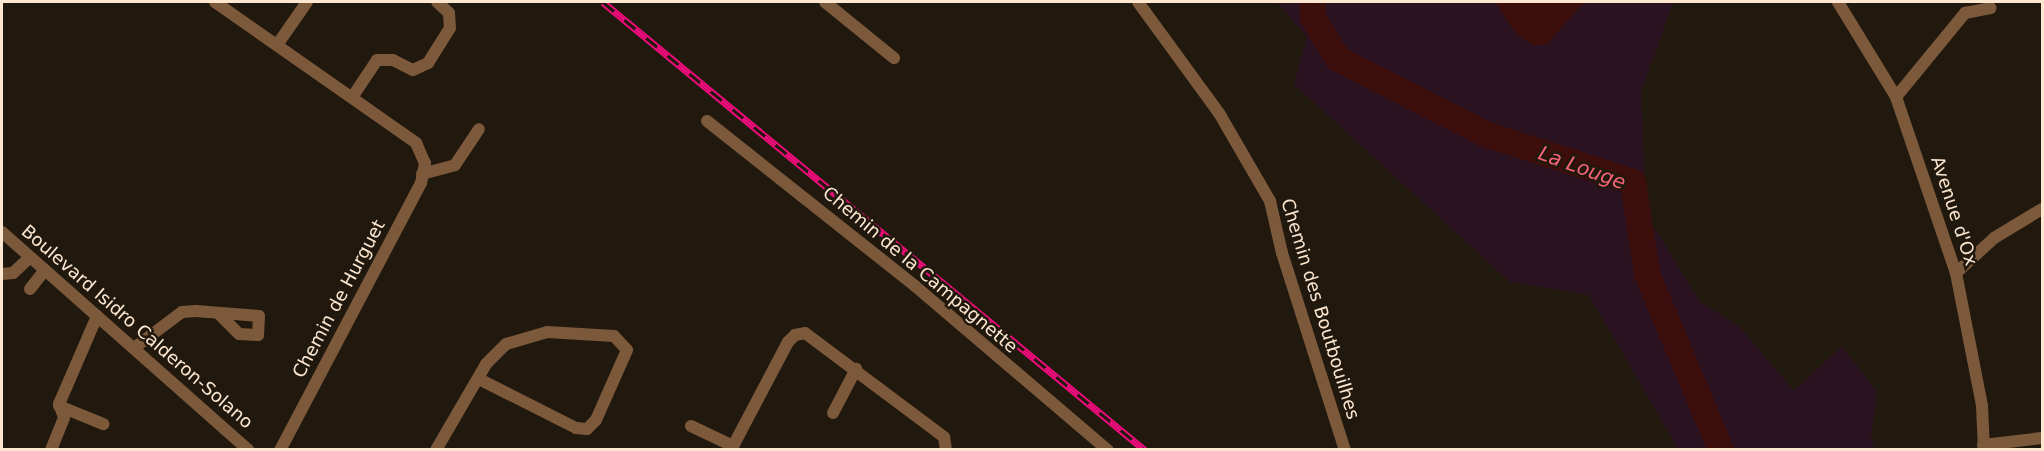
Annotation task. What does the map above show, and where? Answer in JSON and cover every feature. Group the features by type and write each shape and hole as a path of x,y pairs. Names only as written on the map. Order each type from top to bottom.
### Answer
{"street":[{"path":"216,2 353,96 416,143 424,168 455,165 479,129"},
{"path":"277,45 307,2"},
{"path":"353,96 377,60 393,60 413,70 428,63 450,28 449,13 437,2"},
{"path":"825,2 894,58"},
{"name":"Chemin des Boutbouilhes","path":"1138,2 1219,113 1270,201 1282,253 1345,450"},
{"name":"Avenue d'Ox","path":"1838,2 1896,97 1956,273 1982,406 1984,447"},
{"path":"1896,97 1965,13 1991,8"},
{"name":"Chemin de la Campagnette","path":"707,121 915,286 1108,450"},
{"name":"Chemin de Hurguet","path":"280,450 424,168"},
{"path":"1956,273 1994,238 2043,209"},
{"name":"Boulevard Isidro Calderon-Solano","path":"2,232 248,450"},
{"path":"2,274 13,273 30,257"},
{"path":"30,289 45,270"},
{"path":"134,348 182,312 218,313"},
{"path":"51,450 64,417 59,405 97,316"},
{"path":"691,426 732,448 788,342 795,334 805,333 944,437 946,450"},
{"path":"436,450 459,405 498,350 528,334 614,336 627,350 596,420 587,429 576,428 478,379"},
{"path":"833,413 856,369"},
{"path":"59,405 103,424"},
{"path":"1984,447 2043,438"}],"shaded area":[{"path":"1277,2 1495,2 1517,35 1533,45 1547,44 1584,2 1673,2 1641,93 1646,214 1700,302 1739,326 1794,391 1842,346 1877,392 1871,436 1874,449 1678,449 1589,295 1510,282 1294,84 1307,37"},
{"path":"1495,2 1584,2 1546,45 1533,45 1517,35"}],"waterway":[{"name":"La Louge","path":"1312,2 1313,18 1338,59 1485,134 1633,182 1647,274 1721,450"}],"railway":[{"path":"603,2 1145,450"}]}
